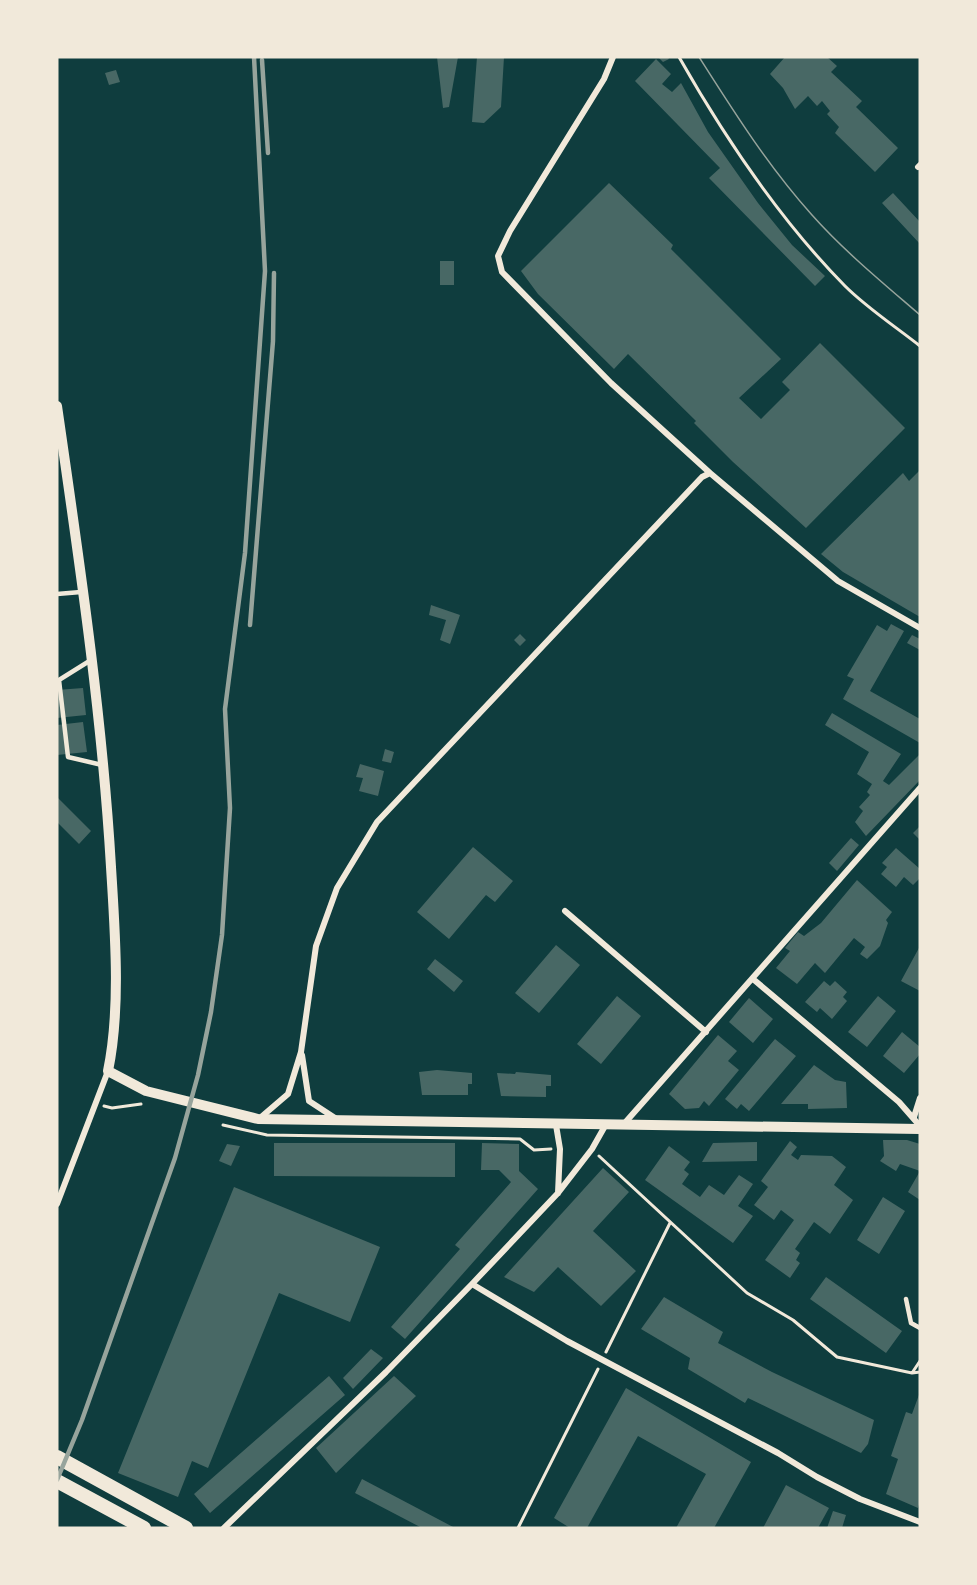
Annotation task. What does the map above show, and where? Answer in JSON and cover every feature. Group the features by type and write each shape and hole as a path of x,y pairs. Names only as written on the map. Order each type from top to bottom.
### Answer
{"highway":[{"path":"57,1457 186,1528"},
{"path":"57,1480 144,1528"}],"street":[{"path":"613,57 604,79 510,231 498,256 499,265 508,280 596,368 710,473 838,581 920,628"},
{"path":"57,406 84,592 104,766 114,904 115,1019 108,1071 57,1204"},
{"path":"258,1119 288,1094 301,1052 316,946 337,888 377,822 702,477 710,473"},
{"path":"621,1126 920,788"},
{"path":"565,911 706,1032"},
{"path":"753,979 914,1118 920,1127"},
{"path":"301,1052 309,1101 336,1119"},
{"path":"108,1071 146,1090 215,1110 258,1119 605,1126 920,1127"},
{"path":"914,1118 920,1098"},
{"path":"556,1125 560,1149 558,1193"},
{"path":"224,1528 386,1372 472,1284 558,1193 592,1149 605,1126"},
{"path":"472,1284 602,1360 860,1499 920,1522"}],"lane":[{"path":"57,594 84,592"},
{"path":"91,660 59,680 68,757 104,766"},
{"path":"906,1299 911,1323 920,1328"}],"path":[{"path":"679,57 716,122 788,220 846,287 920,346"},
{"path":"97,1103 112,1108 146,1105"},
{"path":"222,1125 267,1135 494,1137 520,1139 534,1150 560,1149"},
{"path":"592,1149 747,1293 793,1320 837,1356 920,1372"},
{"path":"518,1528 670,1223"},
{"path":"912,1372 920,1361"}],"building":[{"path":"437,57 458,57 449,107 443,108"},
{"path":"477,57 504,57 501,107 484,123 472,122"},
{"path":"658,57 668,57 669,59 663,62"},
{"path":"785,57 827,57 837,66 831,72 862,101 856,107 898,148 875,172 835,133 839,127 827,114 830,111 822,101 817,106 808,96 795,109 783,88 770,74"},
{"path":"656,59 671,74 662,84 672,92 681,83 708,132 758,203 792,245 825,276 815,286 709,178 720,168 635,81"},
{"path":"116,70 120,82 109,85 105,73"},
{"path":"609,183 673,245 671,249 781,359 739,398 761,419 790,390 782,382 820,343 905,428 806,528 733,462 694,423 696,421 628,354 614,369 538,294 521,271"},
{"path":"893,193 920,222 920,244 882,203"},
{"path":"440,261 454,261 454,285 440,285"},
{"path":"920,470 920,617 843,572 821,554 903,473 909,481"},
{"path":"431,605 460,615 450,644 440,640 446,620 429,615"},
{"path":"891,624 904,631 870,691 920,719 920,743 843,699 854,679 847,676 877,625 887,631"},
{"path":"520,634 526,640 520,646 514,640"},
{"path":"912,635 920,639 920,650 907,643"},
{"path":"83,688 86,715 57,718 57,690"},
{"path":"832,713 901,754 883,781 889,785 920,754 920,780 866,836 855,822 863,811 859,807 870,795 867,792 872,784 857,774 869,752 825,725"},
{"path":"83,722 87,752 57,755 57,725"},
{"path":"385,749 394,752 391,763 382,761"},
{"path":"360,764 384,771 378,796 359,791 363,778 356,777"},
{"path":"57,797 91,831 79,844 57,822"},
{"path":"920,826 920,840 913,833"},
{"path":"851,838 859,845 837,871 829,863"},
{"path":"473,847 513,881 495,902 486,895 449,939 417,912"},
{"path":"896,848 920,869 920,878 913,885 904,877 896,887 881,874 887,867 882,863"},
{"path":"857,880 892,912 886,920 888,923 880,946 867,959 860,954 865,947 854,938 825,973 815,963 797,984 776,968 790,951 785,948 798,932 804,936 821,923"},
{"path":"556,945 580,965 539,1013 515,993"},
{"path":"920,946 920,991 901,981"},
{"path":"435,959 463,981 454,992 427,969"},
{"path":"824,981 830,986 835,981 847,992 843,997 847,1001 832,1019 820,1008 817,1012 805,1002"},
{"path":"617,996 641,1016 601,1064 577,1044"},
{"path":"878,996 896,1011 867,1047 848,1032"},
{"path":"749,998 773,1019 753,1043 729,1022"},
{"path":"902,1032 920,1047 920,1054 904,1073 883,1056"},
{"path":"718,1035 737,1051 728,1061 739,1070 709,1106 704,1101 699,1108 685,1109 669,1094"},
{"path":"775,1039 796,1056 749,1111 741,1104 737,1109 725,1099"},
{"path":"814,1065 835,1080 846,1082 847,1108 808,1109 808,1104 781,1104"},
{"path":"437,1070 472,1073 472,1084 468,1084 468,1095 422,1095 419,1072"},
{"path":"516,1072 551,1075 551,1086 546,1086 546,1097 501,1096 497,1073 515,1074"},
{"path":"883,1140 907,1140 920,1144 920,1171 900,1164 896,1171 880,1161 884,1156"},
{"path":"790,1141 797,1147 791,1155 798,1160 801,1155 832,1156 846,1167 834,1185 853,1200 830,1234 814,1222 795,1249 800,1253 796,1260 800,1263 790,1278 765,1260 794,1220 781,1210 774,1220 754,1205 768,1187 761,1181"},
{"path":"757,1142 757,1161 702,1162 713,1143"},
{"path":"274,1143 455,1143 455,1177 274,1176"},
{"path":"482,1143 519,1144 519,1171 538,1189 405,1339 391,1327 460,1249 455,1245 511,1182 499,1170 481,1170"},
{"path":"227,1144 240,1146 231,1166 219,1161"},
{"path":"669,1146 690,1162 684,1170 689,1174 682,1184 700,1197 709,1185 724,1195 739,1175 753,1184 738,1206 753,1216 733,1243 645,1180"},
{"path":"603,1168 629,1192 593,1231 636,1271 601,1306 558,1267 534,1292 504,1277"},
{"path":"920,1171 920,1200 908,1192"},
{"path":"234,1187 380,1247 350,1322 279,1293 208,1468 192,1461 178,1497 118,1473"},
{"path":"883,1197 905,1211 879,1254 857,1240"},
{"path":"826,1277 902,1331 886,1353 810,1299"},
{"path":"664,1297 723,1332 718,1343 772,1372 874,1420 868,1444 861,1453 748,1398 745,1403 688,1369 690,1358 641,1329"},
{"path":"371,1349 383,1358 353,1389 343,1378"},
{"path":"329,1376 345,1395 210,1513 194,1494"},
{"path":"394,1376 416,1396 336,1473 316,1448"},
{"path":"626,1388 751,1462 714,1528 676,1528 706,1474 638,1436 587,1528 570,1528 554,1518"},
{"path":"920,1392 920,1501 918,1508 886,1494 898,1459 891,1456 906,1412 912,1414"},
{"path":"362,1479 455,1528 422,1528 355,1493"},
{"path":"786,1485 829,1508 818,1528 763,1528"},
{"path":"833,1511 846,1515 842,1528 827,1528"}],"tram line":[{"path":"699,57 752,138 812,215 837,241 920,315"}],"railway":[{"path":"57,1480 82,1420 175,1158 198,1075 211,1012 222,935 230,808 225,709 245,553 265,271 254,57"},
{"path":"262,60 268,153"},
{"path":"250,625 273,341 274,273"}]}
